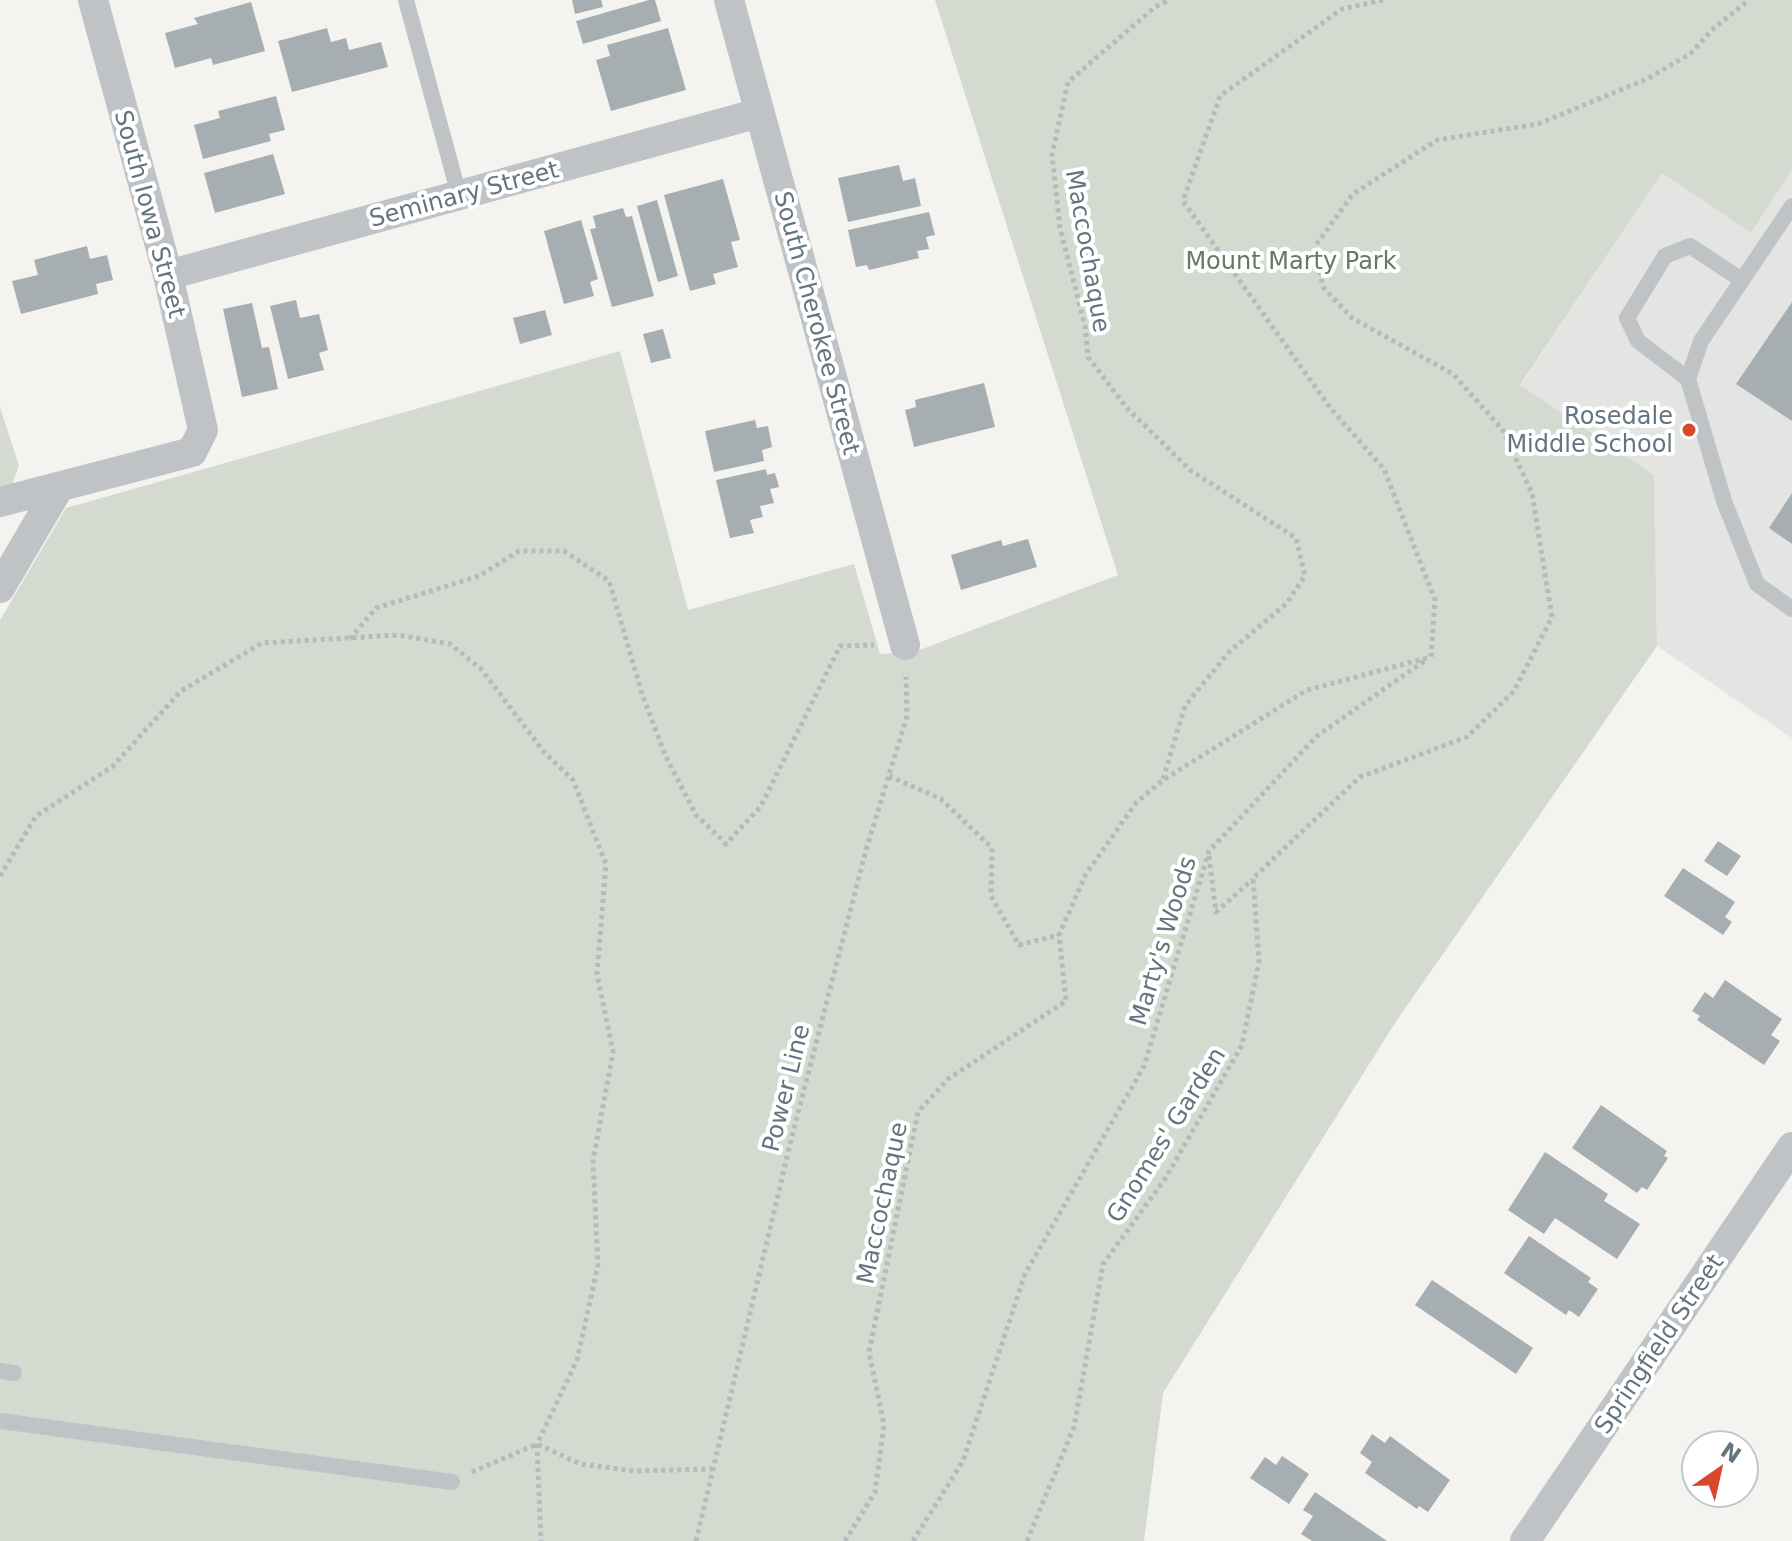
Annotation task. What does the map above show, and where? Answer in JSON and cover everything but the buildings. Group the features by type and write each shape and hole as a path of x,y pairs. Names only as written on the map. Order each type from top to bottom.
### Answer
{"street":[{"name":"South Iowa Street","path":"58,489 192,452 203,430 168,275 93,0"},
{"name":"South Cherokee Street","path":"729,0 905,645"},
{"name":"Seminary Street","path":"168,275 759,113"},
{"path":"0,502 58,489"},
{"path":"0,588 58,489"},
{"name":"Springfield Street","path":"1525,1541 1792,1147"}],"lane":[{"path":"406,0 459,195"},
{"path":"1792,206 1701,341 1688,379 1724,501 1757,584 1792,609"},
{"path":"1688,379 1638,341 1627,318 1665,256 1690,246 1742,280"},
{"path":"0,1421 452,1482"}],"path":[{"name":"Maccochaque","path":"1155,7 1158,0"},
{"name":"Maccochaque","path":"845,1541 875,1492 884,1425 869,1352 918,1112 948,1079 1066,1001 1059,935 1086,874 1136,803 1163,780 1185,706 1229,652 1286,604 1305,576 1296,538 1190,470 1126,407 1088,357 1085,326 1060,228 1052,155 1068,82 1155,7 1169,0"},
{"path":"1163,780 1307,690 1431,657 1435,600 1384,469 1331,409 1183,201 1220,96 1342,9 1383,0"},
{"path":"1209,851 1216,912 1360,777 1467,737 1514,691 1552,617 1532,493 1502,429 1453,374 1352,318 1323,287 1315,246 1353,194 1437,140 1538,124 1647,79 1690,54 1714,28 1749,0"},
{"path":"350,639 376,608 479,576 519,551 564,551 609,581 643,697 666,757 696,815 726,844 761,806 840,646 905,645"},
{"path":"0,876 36,816 112,767 181,691 262,643 399,635 450,644 481,669 544,752 573,780 606,864 597,974 613,1052 593,1161 598,1265 577,1360 537,1444 541,1541"},
{"name":"Power Line","path":"696,1541 791,1140 907,716 905,645"},
{"name":"Marty's Woods","path":"913,1541 963,1461 1025,1274 1144,1066 1209,851 1317,736 1431,657"},
{"path":"889,776 941,799 992,848 991,896 1019,945 1059,935"},
{"name":"Gnomes' Garden","path":"1027,1541 1074,1427 1103,1264 1165,1179 1242,1045 1259,961 1253,878"},
{"path":"452,1482 537,1444 580,1464 634,1471 712,1469"}],"shaded area":[{"name":"Rosedale Middle School","path":"1792,170 1792,738 1657,646 1653,475 1520,386 1662,173 1751,233"}],"green space":[{"name":"Mount Marty Park","path":"935,0 1792,0 1792,170 1751,233 1662,173 1520,385 1654,475 1657,646 1395,1023 1163,1393 1144,1541 0,1541 0,620 66,508 620,351 688,610 854,564 880,654 917,651 1118,575"},
{"path":"0,407 19,466 0,515"}],"place":[{"name":"Rosedale Middle School","path":"1689,430"}]}
